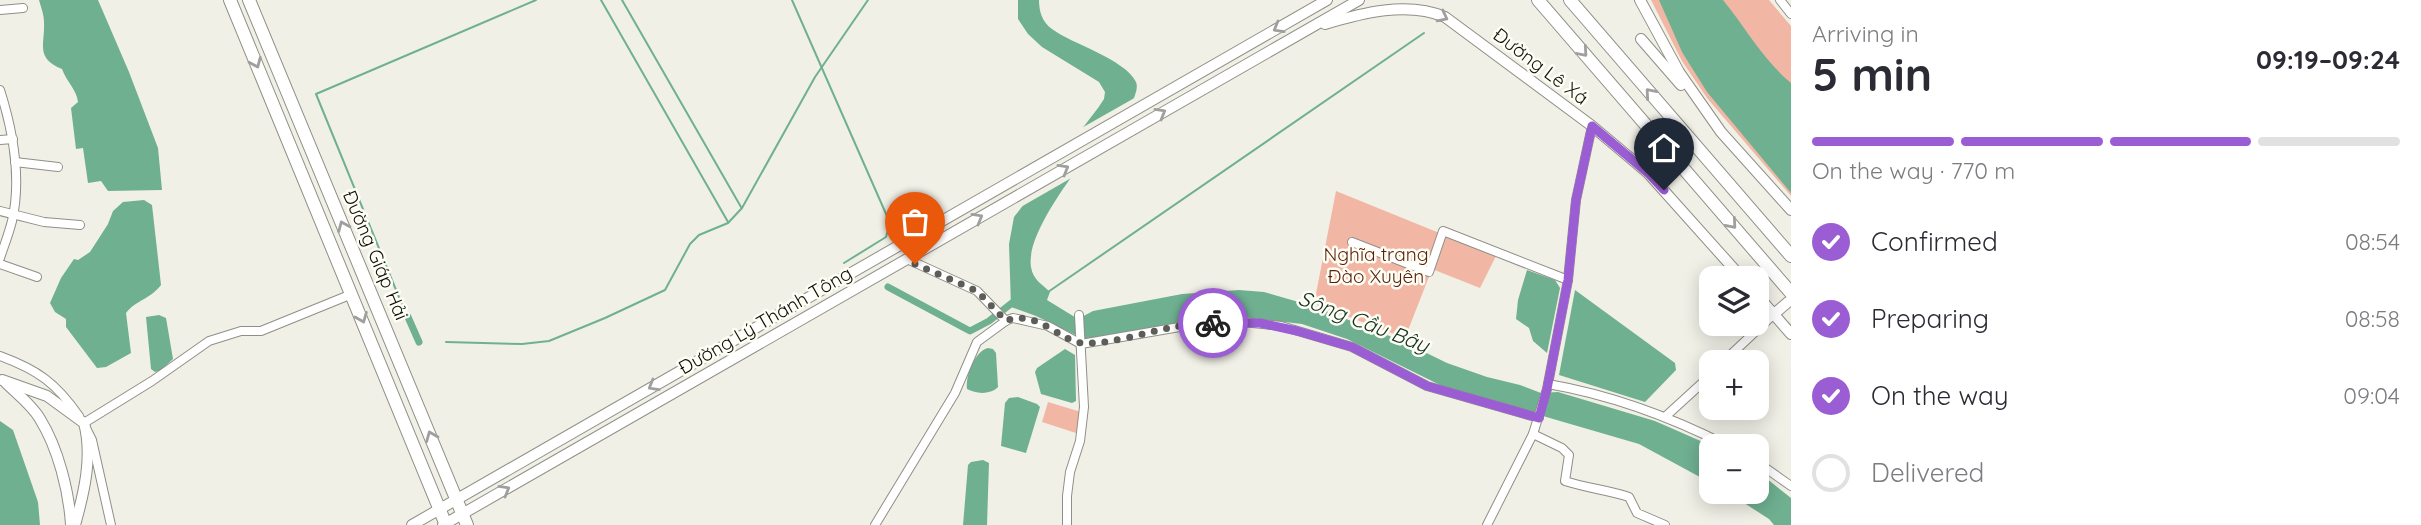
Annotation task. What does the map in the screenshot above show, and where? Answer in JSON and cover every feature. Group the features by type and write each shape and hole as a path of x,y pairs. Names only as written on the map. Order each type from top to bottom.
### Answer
{"highway":[{"name":"Đường Giáp Hải","path":"230,0 445,525"},
{"name":"Đường Giáp Hải","path":"249,0 465,519"},
{"path":"1538,0 1790,298"},
{"path":"1570,0 1791,256"},
{"path":"345,276 362,270"}],"main road":[{"name":"Đường Lý Thánh Tông","path":"412,525 1325,0"},
{"name":"Đường Lý Thánh Tông","path":"445,525 465,519 891,268 1359,0"},
{"path":"1640,0 1679,72 1721,132"},
{"name":"Đường Lê Xá","path":"1306,30 1368,12 1433,12 1450,20 1592,126 1648,173 1731,266"},
{"path":"1641,39 1791,210"},
{"path":"1245,47 1253,61"},
{"path":"1615,134 1648,173"},
{"path":"883,255 891,268"},
{"path":"1774,314 1790,298"},
{"path":"1769,308 1791,334"},
{"path":"1,379 47,396 83,423 88,447 85,480 73,525"},
{"path":"1,379 27,402 40,418 67,491 73,525"}],"street":[{"path":"1780,0 1791,14"},
{"path":"0,10 23,8"},
{"path":"0,90 4,114 13,139 15,162 13,212 0,258"},
{"path":"1487,525 1533,434 1548,387 1568,280 1576,200 1592,126"},
{"path":"0,139 13,139"},
{"path":"15,162 58,167"},
{"path":"0,211 13,212 44,222 80,225"},
{"path":"1352,242 1429,272 1443,231 1568,280"},
{"path":"907,259 968,286 986,298 1004,319"},
{"path":"0,264 37,277"},
{"path":"83,423 152,381 209,341 242,331 261,331 352,294"},
{"path":"1736,350 1774,314"},
{"path":"1067,525 1070,472 1084,418 1079,315"},
{"path":"875,525 950,403 977,342 1004,319 1035,321 1081,342 1197,324 1243,321 1281,326 1352,347 1427,386 1539,418"},
{"path":"0,356 53,383 83,423 92,440 111,525"},
{"path":"1667,416 1699,386"},
{"path":"1548,387 1592,393 1667,416 1704,434"},
{"path":"1533,434 1562,447 1569,455 1565,481 1629,497 1637,513 1665,525"},
{"path":"1769,470 1791,486"}],"green space":[{"path":"1651,0 1769,0 1791,26 1791,196 1707,98 1682,61"},
{"name":"Nghĩa trang Đào Xuyên","path":"1336,191 1496,256 1480,288 1432,269 1405,338 1314,304"},
{"path":"1048,402 1081,412 1076,433 1042,422"}],"shaded area":[{"path":"39,0 98,0 158,148 162,190 108,191 101,181 88,183 83,148 76,149 71,108 78,102 77,98 62,69 48,60 43,50 44,19"},
{"name":"Sông Cầu Bây","path":"1018,0 1039,0 1042,16 1049,26 1121,66 1137,86 1134,98 1088,155 1053,204 1040,228 1032,249 1031,267 1036,279 1050,292 1047,300 1078,319 1093,311 1182,294 1239,290 1264,292 1316,307 1402,341 1447,363 1487,377 1541,393 1558,392 1655,421 1699,440 1699,476 1639,444 1444,387 1347,339 1302,324 1243,317 1202,319 1084,339 1011,307 1009,244 1014,217 1098,108 1105,92 1099,82 1042,47 1028,34 1018,19"},
{"path":"1659,0 1723,0 1763,54 1791,83 1791,193 1707,92 1682,52"},
{"path":"144,200 152,205 161,285 126,313 131,353 106,367 97,368 66,327 66,319 55,312 50,303 61,278 74,259 78,260 90,252 113,211 123,202"},
{"path":"1527,270 1555,280 1560,288 1547,353 1533,341 1529,328 1516,319 1518,300"},
{"path":"1575,290 1675,363 1676,370 1645,402 1559,375"},
{"path":"159,315 166,318 173,359 155,372 151,369 146,317"},
{"path":"988,348 996,353 998,387 987,392 971,391 967,389 969,371 979,354"},
{"path":"1065,349 1075,355 1076,401 1072,403 1041,394 1035,372"},
{"path":"1018,397 1040,407 1026,453 1001,446 1005,403 1009,398"},
{"path":"0,421 13,430 38,502 40,525 0,525"},
{"path":"983,460 989,463 987,525 963,525 968,465"},
{"path":"1769,481 1791,498 1791,525 1774,525 1746,504 1769,504"}],"pier":[{"path":"1138,96 1080,173 1012,212 1071,134"}],"waterway":[{"path":"403,307 316,94 536,0"},
{"path":"601,0 728,222"},
{"path":"622,0 741,207"},
{"path":"792,0 890,223 886,237 844,263"},
{"path":"446,342 522,344 549,341 665,290 690,244 699,235 728,223 742,208 815,77 868,0"},
{"path":"1048,292 1424,33"},
{"path":"888,287 970,331 989,321 1017,299"},
{"path":"408,317 419,342"}],"way so far":[{"path":"915,264 977,291 1006,321 1010,318 1035,321 1080,344 1171,327 1213,323"}],"route":[{"path":"1213,323 1243,321 1281,326 1352,347 1427,386 1539,418 1568,280 1576,200 1592,126 1664,190"}]}
